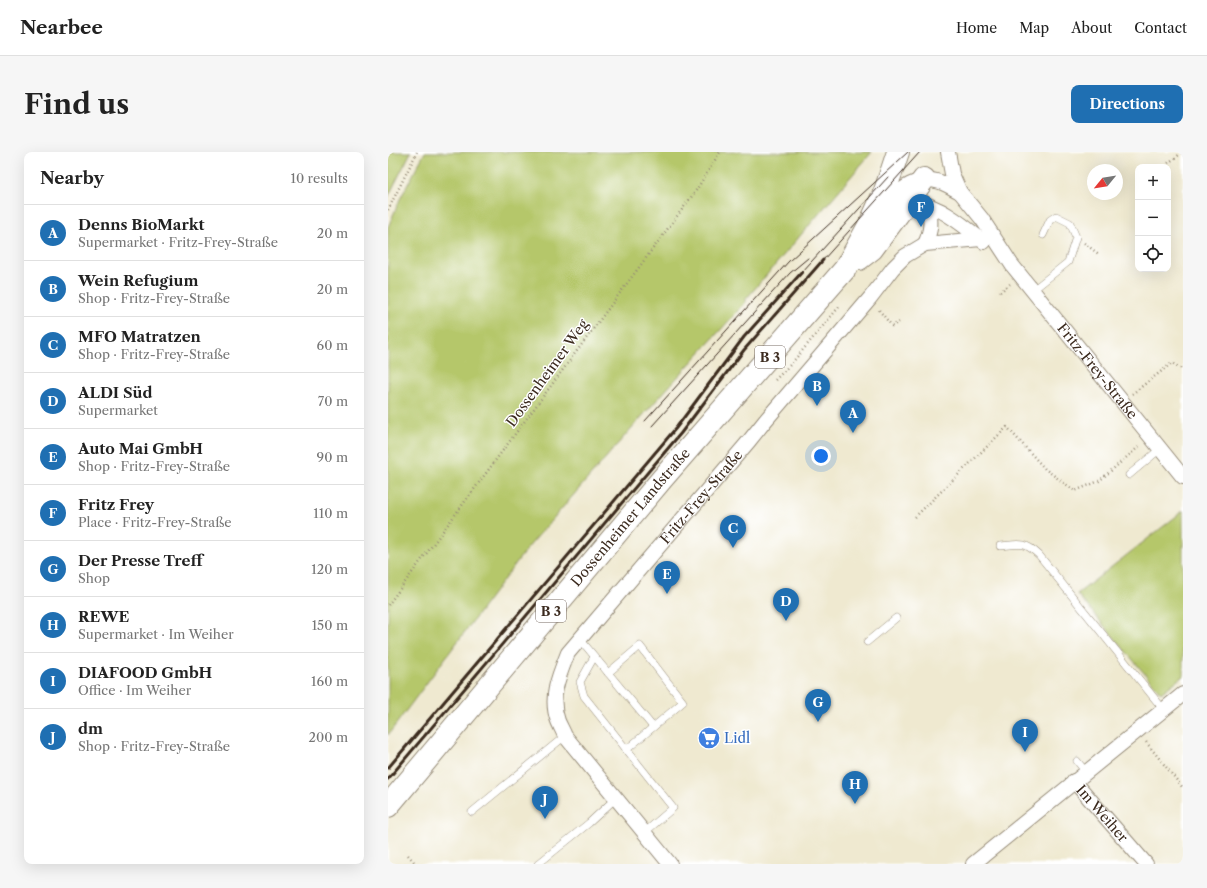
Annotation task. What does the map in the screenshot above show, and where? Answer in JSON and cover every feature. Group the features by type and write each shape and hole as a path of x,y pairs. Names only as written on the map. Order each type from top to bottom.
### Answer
{"main road":[{"name":"Dossenheimer Landstraße","path":"845,270 876,211 898,152"},
{"path":"910,152 907,166 919,190"},
{"name":"Dossenheimer Landstraße","path":"388,806 662,478 845,270 872,249 919,190"}],"street":[{"name":"Fritz-Frey-Straße","path":"948,152 952,174 960,192 982,219 1012,265 1183,477"},
{"name":"Fritz-Frey-Straße","path":"960,192 941,182 919,190 1012,265"},
{"name":"Dossenheimer Landstraße","path":"876,211 896,193 919,190"},
{"path":"919,190 931,228 925,244"},
{"name":"Fritz-Frey-Straße","path":"670,864 565,736 558,720 554,698 558,676 568,653 870,298 898,262 913,250 925,244 981,239"},
{"path":"976,863 1074,781 1081,766 1137,730 1183,694"},
{"name":"Im Weiher","path":"1074,781 1146,864"}],"lane":[{"path":"1033,290 1068,262 1076,237 1070,223 1056,216 1050,220 1043,235"},
{"path":"1129,475 1160,450"},
{"path":"1000,546 1024,544 1030,547 1039,556 1163,710"},
{"path":"867,642 896,618"},
{"path":"580,639 653,727"},
{"path":"608,673 640,646 683,702 626,750"},
{"path":"594,656 580,682 584,696 673,808 644,832"},
{"path":"472,812 565,736"},
{"path":"538,864 589,823 616,798"}],"path":[{"path":"388,210 417,152"},
{"name":"Dossenheimer Weg","path":"388,605 695,192 720,152"},
{"path":"1168,163 1183,152"},
{"path":"1076,237 1100,255"},
{"path":"870,298 892,326 900,322"},
{"path":"1122,401 1172,363 1182,368"},
{"path":"915,517 1007,426 1045,469 1075,491 1099,481 1150,437"},
{"path":"1137,730 1183,788"},
{"path":"408,855 416,864"}],"green space":[{"path":"388,152 411,152 388,197"},
{"path":"425,152 872,152 746,299 746,302 636,423 525,551 388,735 388,227 400,199"},
{"path":"1183,511 1183,676 1161,693 1077,594"}],"tram line":[{"path":"645,421 789,261 908,152"},
{"path":"823,260 920,152"},
{"path":"802,272 888,177"},
{"path":"652,426 790,273 808,258"}],"railway":[{"path":"388,779 681,433 744,350 823,260"},
{"path":"388,768 676,428 744,337 802,272"}],"place":[{"name":"Fritz Frey","path":"921,227"},
{"name":"Wein Refugium","path":"817,406"},
{"name":"Denns BioMarkt","path":"853,433"},
{"name":"MFO Matratzen","path":"733,548"},
{"name":"Auto Mai GmbH","path":"667,594"},
{"name":"ALDI Süd","path":"786,621"},
{"name":"Der Presse Treff","path":"818,722"},
{"name":"Lidl","path":"709,738"},
{"name":"DIAFOOD GmbH","path":"1025,752"},
{"name":"REWE","path":"855,804"},
{"name":"dm","path":"545,819"}]}
